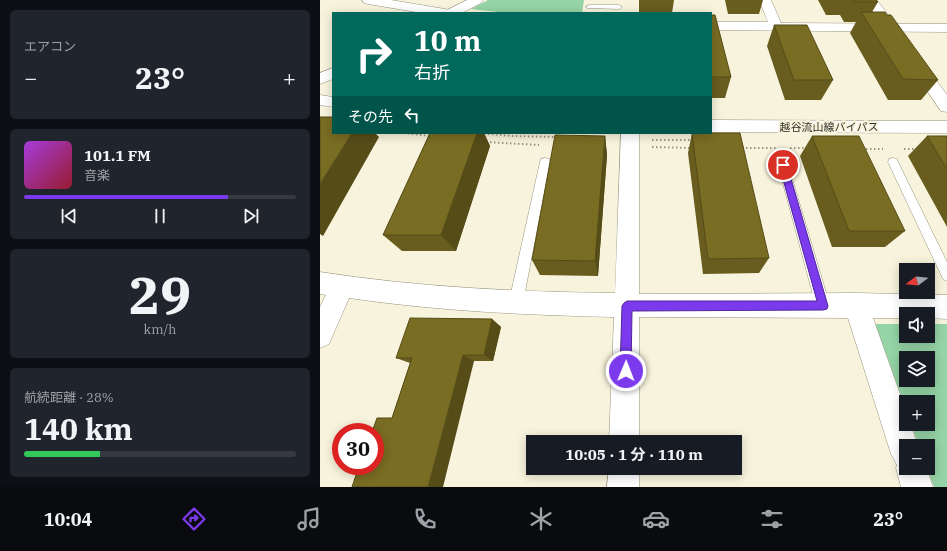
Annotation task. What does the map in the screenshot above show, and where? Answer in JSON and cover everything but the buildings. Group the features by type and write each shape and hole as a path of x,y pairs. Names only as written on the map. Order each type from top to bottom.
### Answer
{"street":[{"path":"368,0 439,12"},
{"path":"454,12 477,0"},
{"path":"765,0 776,26"},
{"path":"871,0 947,107"},
{"path":"712,26 947,28"},
{"path":"320,79 332,73"},
{"path":"320,100 332,102"},
{"name":"越谷流山線バイパス","path":"712,126 947,127"},
{"path":"624,435 630,140"},
{"path":"320,335 331,285 437,297 516,302 627,306 856,305 947,307"},
{"path":"856,305 901,439"},
{"path":"623,487 624,475"},
{"path":"913,475 917,487"}],"lane":[{"path":"589,7 620,6"},
{"path":"516,302 545,162"},
{"path":"893,162 947,275"},
{"path":"783,165 823,306"}],"path":[{"path":"412,134 438,137"},
{"path":"630,140 694,148"},
{"path":"483,141 544,145"},
{"path":"741,148 781,148"},
{"path":"789,148 812,148"},
{"path":"860,149 884,149"},
{"path":"900,149 923,149"}],"green space":[{"path":"488,0 584,0 582,12 498,12 471,9"},
{"path":"873,324 899,324 899,343 935,343 935,324 947,324 947,487 934,487 930,475 935,475 935,439 916,439 914,431 935,431 935,395 900,395"}],"route":[{"path":"626,371 627,306 823,306 783,165"}]}
